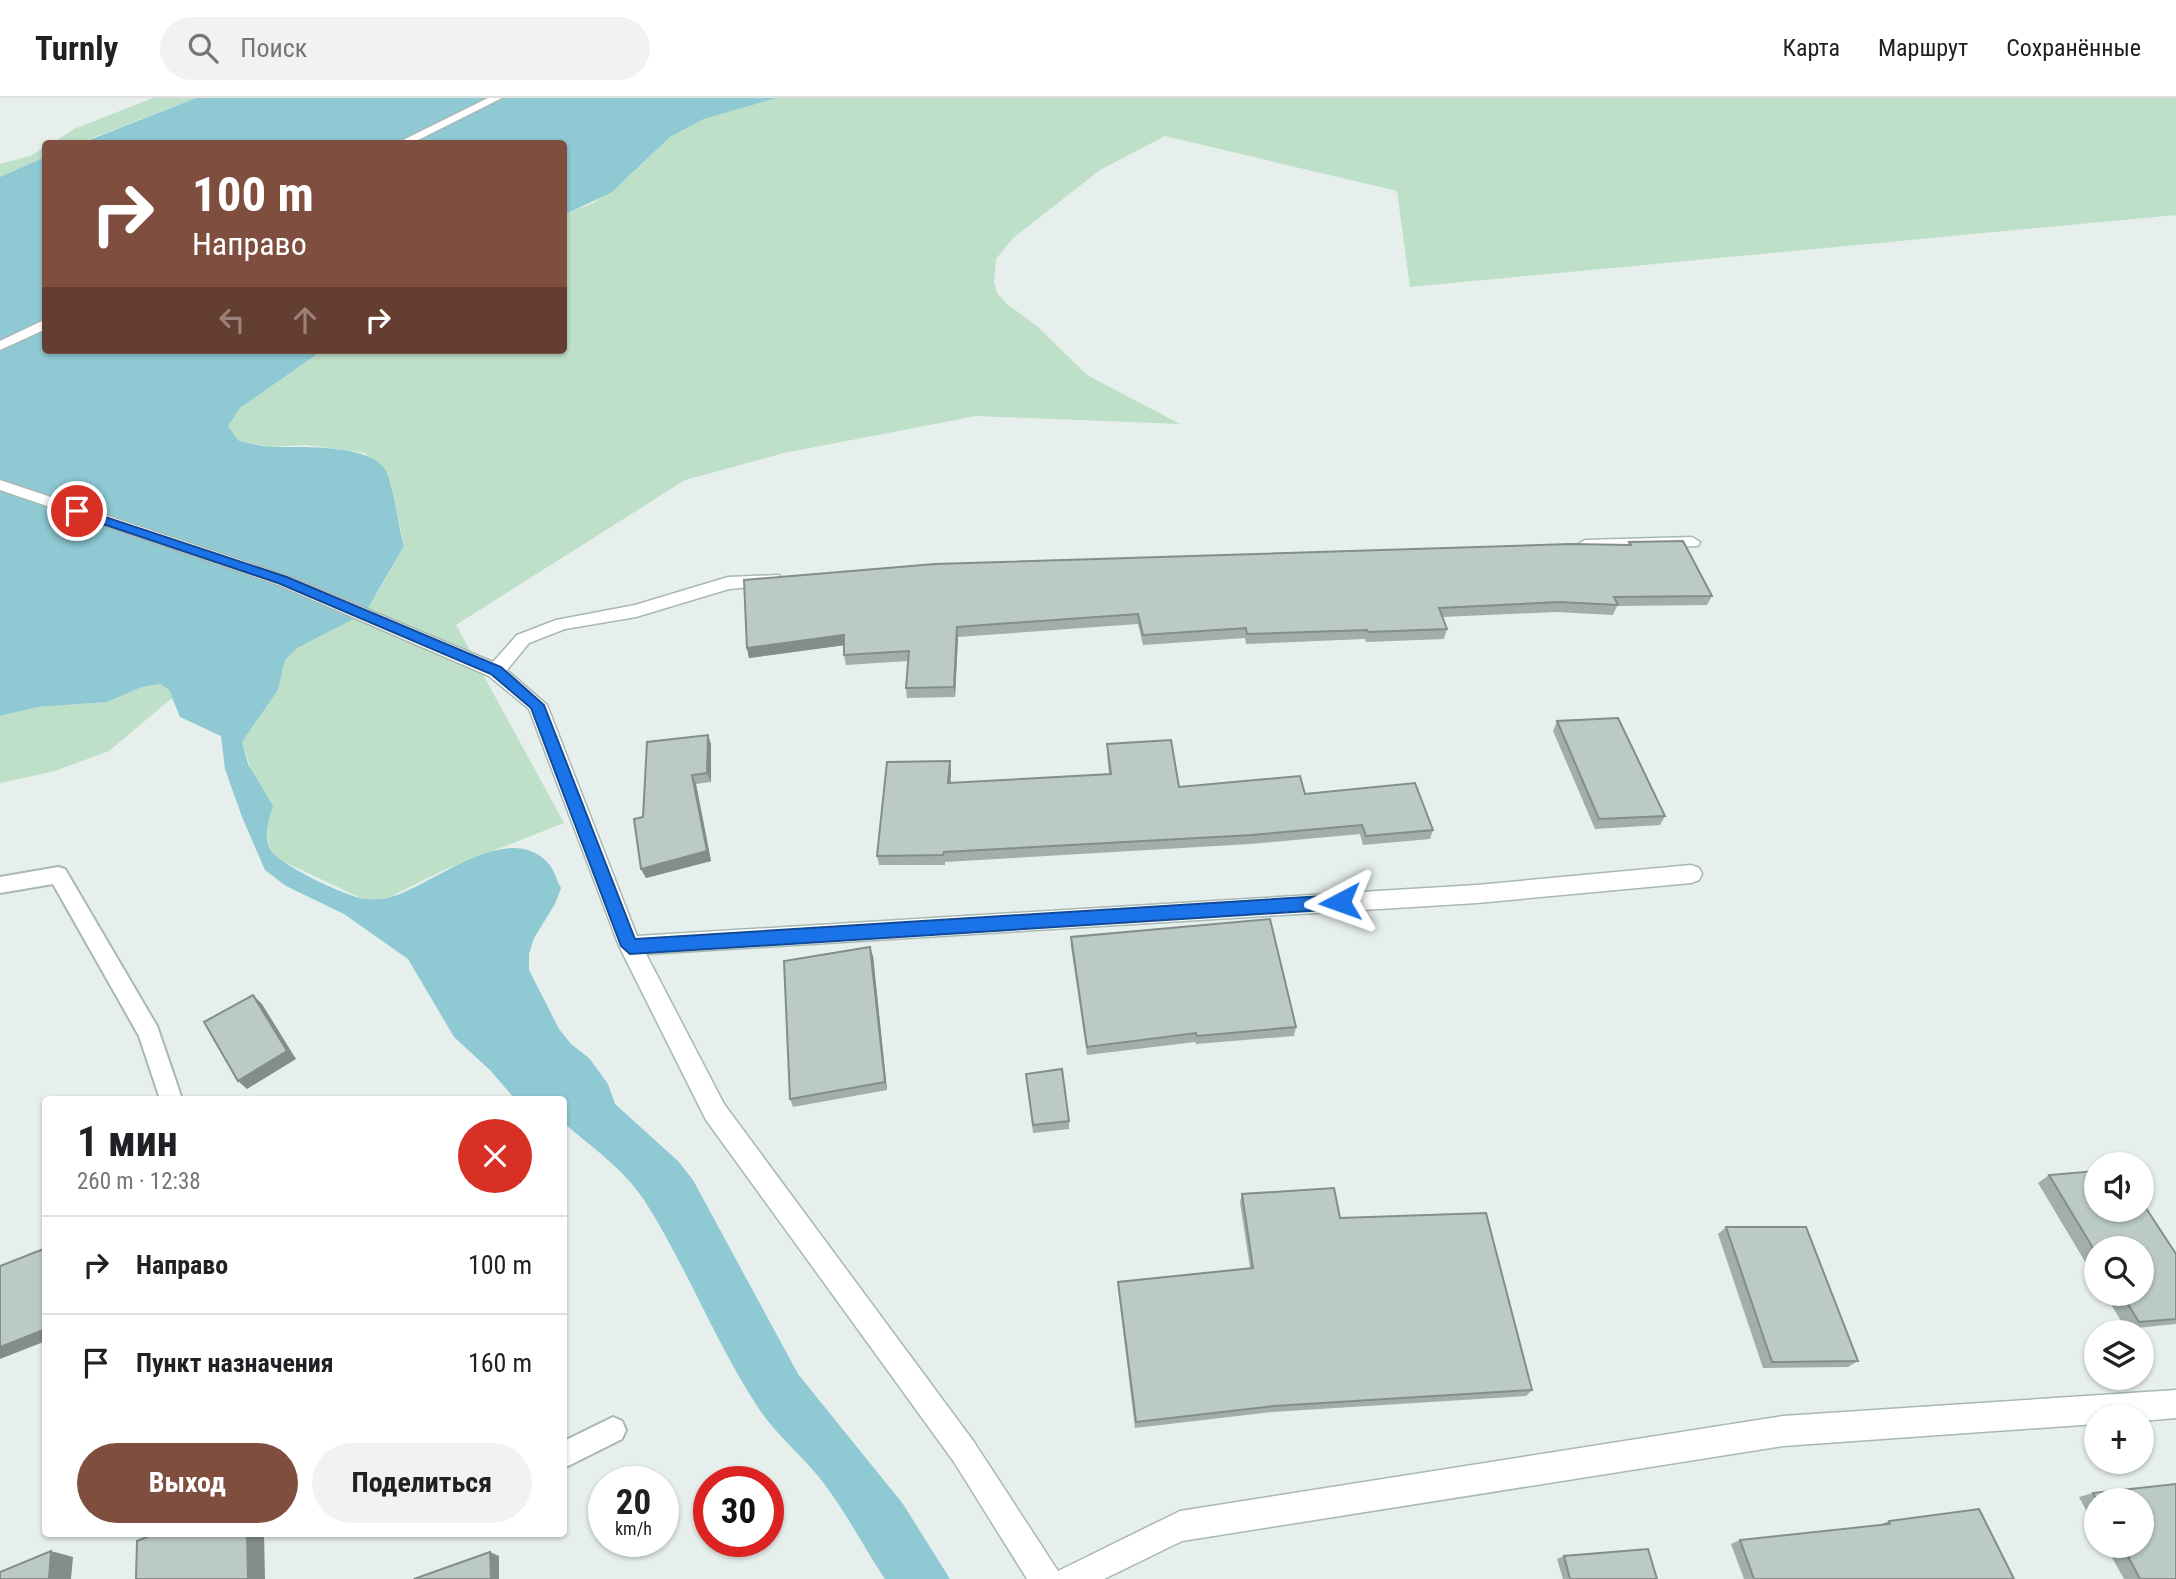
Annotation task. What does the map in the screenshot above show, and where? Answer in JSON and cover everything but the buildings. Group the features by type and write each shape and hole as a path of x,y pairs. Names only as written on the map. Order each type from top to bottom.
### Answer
{"street":[{"path":"408,140 497,98"},
{"path":"0,346 42,325"},
{"path":"0,485 282,580 496,671 537,705 630,946 715,1112 964,1452 1045,1579"},
{"path":"1566,546 1692,542"},
{"path":"496,671 523,639 562,624 636,611 728,583 794,577"},
{"path":"630,946 1477,894 1691,874"},
{"path":"1070,1579 1180,1526 1783,1431 2176,1404"}],"lane":[{"path":"0,886 58,875 149,1033 170,1096"},
{"path":"567,1454 614,1430"}],"green space":[{"path":"153,98 196,98 87,140 57,140 74,129"},
{"path":"777,98 2176,98 2176,215 1410,287 1397,191 1165,136 1100,170 1013,238 996,259 994,282 997,293 1007,304 1037,326 1087,375 1180,424 976,416 784,453 685,480 456,625 564,823 444,870 388,898 365,900 278,859 269,848 267,820 242,742 278,690 285,660 297,648 376,595 404,546 391,483 365,453 307,445 269,447 239,441 228,426 240,408 317,354 567,354 567,214 593,203 624,181 670,137 704,119"},
{"path":"42,149 42,158 0,177 0,164 30,156"},
{"path":"160,684 169,690 172,698 109,751 55,771 0,783 0,716 38,707 107,702 142,687"}],"water":[{"path":"196,98 777,98 704,119 670,137 612,192 567,214 567,140 89,140"},
{"path":"42,158 42,354 317,354 240,408 228,426 239,441 251,444 332,448 376,460 384,468 391,483 404,546 365,613 297,648 285,660 278,690 242,742 248,764 273,806 268,826 269,847 284,862 313,879 344,893 368,899 387,898 405,892 491,851 512,848 532,852 549,864 561,888 555,904 534,938 529,954 529,970 559,1029 571,1044 589,1058 608,1084 615,1104 678,1161 693,1180 798,1374 903,1504 950,1579 885,1579 822,1481 774,1428 743,1384 644,1200 617,1168 567,1126 567,1096 512,1096 490,1070 454,1037 408,959 344,914 286,886 265,870 225,769 221,736 180,717 169,690 160,684 142,687 107,702 38,707 0,716 0,177"}],"route":[{"path":"77,511 282,580 496,671 537,705 596,865 630,946 1340,902"}]}
